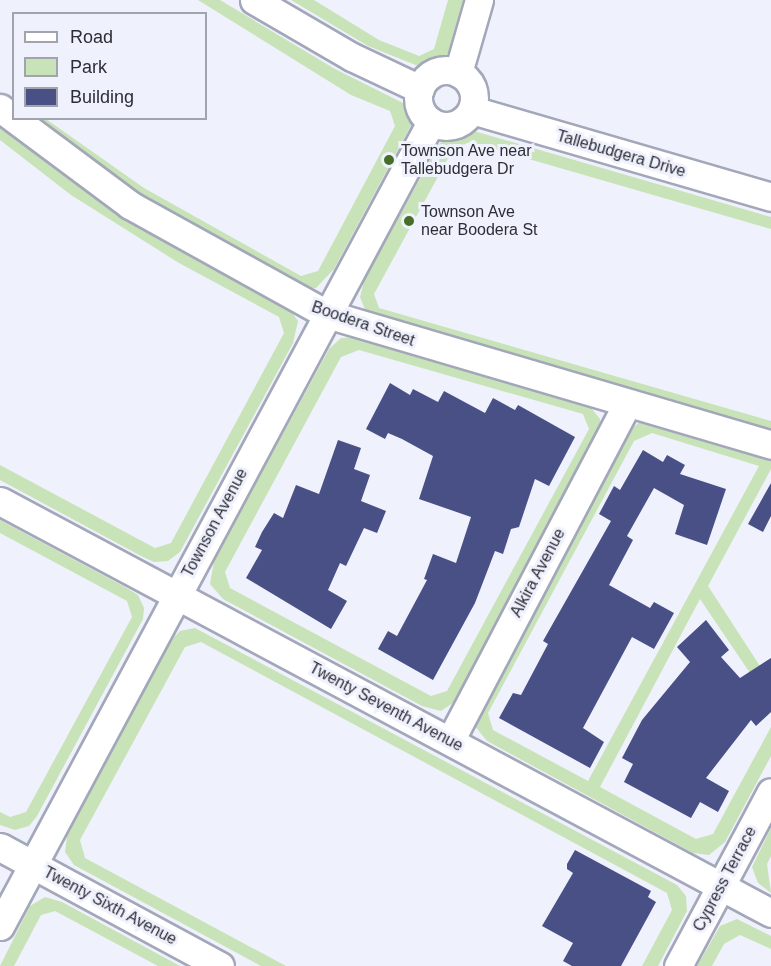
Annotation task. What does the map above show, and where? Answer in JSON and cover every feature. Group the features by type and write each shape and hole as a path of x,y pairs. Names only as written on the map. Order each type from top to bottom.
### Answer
{"street":[{"path":"254,0 351,57 420,89"},
{"path":"458,73 479,0"},
{"path":"448,70 458,73 474,92 472,110 467,118 450,126 431,122 420,107 420,89 431,75 448,70"},
{"name":"Tallebudgera Drive","path":"472,110 771,197"},
{"name":"Boodera Street","path":"16,120 130,205 327,314 771,445"},
{"name":"Townson Avenue","path":"0,926 431,122"},
{"name":"Alkira Avenue","path":"450,741 627,404"},
{"name":"Twenty Seventh Avenue","path":"0,501 771,913"},
{"name":"Cypress Terrace","path":"678,966 771,792"},
{"name":"Twenty Sixth Avenue","path":"0,847 220,966"}],"green space":[{"path":"198,0 220,0 335,69 411,107 413,122 334,269 316,288 301,288 156,207 33,120 47,120 144,188 301,276 318,271 395,126 390,111 351,95"},
{"path":"291,0 314,0 379,40 419,56 434,49 448,0 463,0 448,53 440,62 423,68 368,46"},
{"path":"0,126 101,202 291,311 298,321 293,343 180,552 168,561 154,562 143,557 0,480 0,465 155,548 171,543 284,333 279,317 179,263 71,195 0,140"},
{"path":"457,131 474,131 771,217 771,229 470,142 453,149 374,294 379,308 771,421 771,434 366,312 360,297 364,281 439,144"},
{"path":"359,337 588,404 600,419 601,425 457,700 441,711 422,706 223,599 210,584 214,561 329,349 341,338","holes":["359,350 583,414 589,429 447,691 431,696 230,588 225,572 341,357"]},
{"path":"640,422 771,457 771,469 708,586 771,683 771,704 700,599 600,787 696,839 713,834 771,727 771,756 725,842 709,855 693,853 487,741 474,725 474,719 629,430","holes":["652,433 759,466 588,781 493,730 488,713 634,441"]},
{"path":"0,520 125,587 138,595 144,608 143,619 37,816 29,826 15,830 0,825 0,812 10,817 26,812 132,617 127,601 0,533"},
{"path":"195,628 677,885 686,896 687,911 658,966 642,966 672,910 667,893 201,642 185,647 80,840 85,858 286,966 261,966 74,865 65,852 67,836 172,639 180,631"},
{"path":"771,828 771,856 767,864 771,893 758,883 752,867"},
{"path":"45,897 62,902 180,966 158,966 55,911 41,915 14,966 0,966 30,906"},
{"path":"737,919 771,936 771,949 740,935 724,944 712,966 697,966 720,926"}],"building":[{"path":"390,383 410,395 413,389 438,402 444,391 485,413 493,398 515,410 518,405 575,437 549,486 535,479 519,527 511,529 503,554 495,551 475,603 433,680 378,649 388,631 397,636 427,580 424,579 433,554 456,563 471,517 419,499 433,456 388,433 385,439 366,429"},
{"path":"338,440 361,448 354,469 370,475 361,501 386,511 377,533 364,528 346,566 340,563 328,590 347,601 331,629 246,578 262,550 255,547 262,532 274,513 283,518 296,485 319,494"},
{"path":"643,450 663,462 667,455 685,465 680,474 726,489 707,545 675,534 684,505 654,488 627,536 633,540 609,585 650,608 654,602 674,613 654,649 632,637 583,728 604,742 590,768 499,718 513,693 521,695 548,644 543,641 611,521 599,514 614,486 620,490"},
{"path":"771,483 771,516 763,532 748,524"},
{"path":"706,620 729,650 721,657 740,678 771,658 771,712 756,726 751,720 706,778 729,791 718,812 700,802 691,818 624,782 633,764 622,758 642,720 690,662 677,647"},
{"path":"575,850 651,891 648,897 656,902 621,966 572,966 563,961 573,943 542,926 573,873 567,869 567,864"}],"place":[{"name":"Townson Ave near Tallebudgera Dr","path":"389,160"},
{"name":"Townson Ave near Boodera St","path":"409,221"}]}
